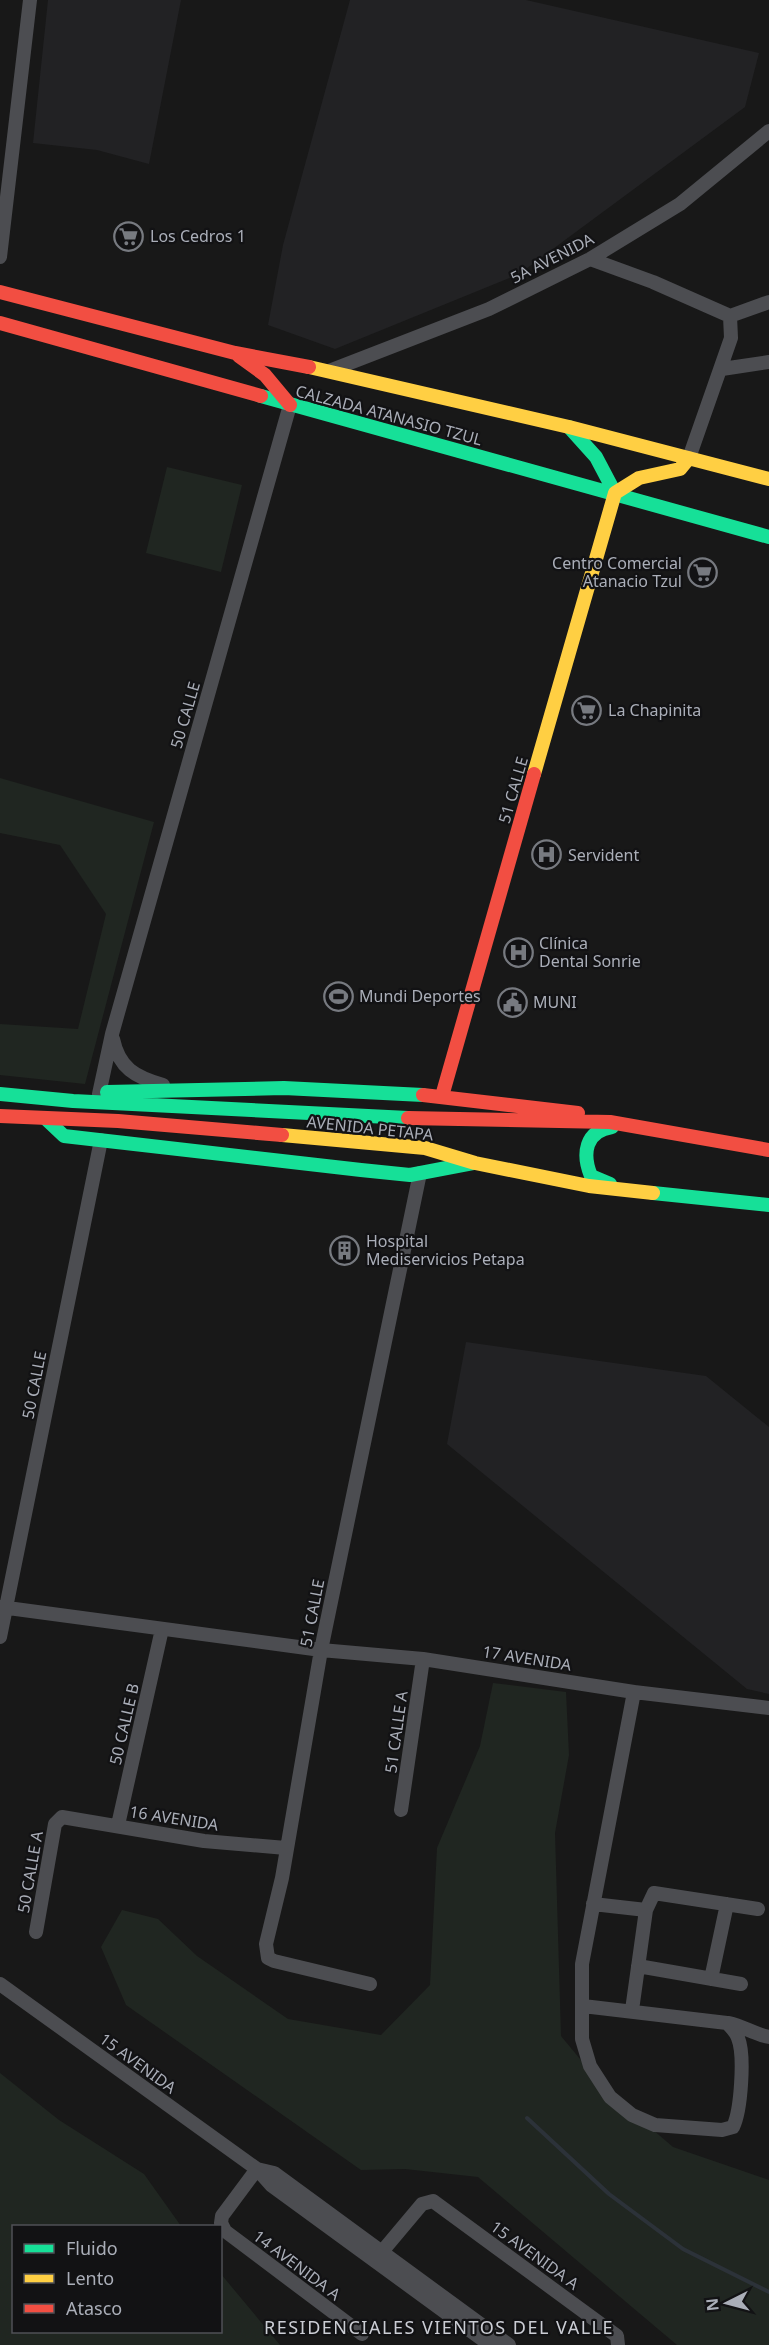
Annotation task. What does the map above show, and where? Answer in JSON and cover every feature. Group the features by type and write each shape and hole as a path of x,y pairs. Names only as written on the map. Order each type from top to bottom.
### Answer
{"main road":[{"name":"CALZADA ATANASIO TZUL","path":"0,292 235,353 569,427 769,479"},
{"name":"CALZADA ATANASIO TZUL","path":"0,323 769,537"},
{"path":"235,353 265,375 290,405"},
{"path":"569,427 595,453 606,469 615,493 626,482 680,469 688,458"},
{"name":"51 CALLE","path":"442,1096 615,493"},
{"path":"73,1101 82,1096 175,1088 344,1089 511,1102 594,1115 610,1122"},
{"name":"AVENIDA PETAPA","path":"0,1094 73,1101 345,1117 610,1122 769,1150"},
{"path":"99,1094 401,1104 418,1115"},
{"name":"AVENIDA PETAPA","path":"0,1116 118,1121 425,1148 475,1163 634,1192 769,1205"},
{"path":"45,1119 63,1136 361,1170 420,1173 475,1163"},
{"path":"45,1119 116,1132 338,1156 399,1160 408,1157 416,1149"},
{"path":"634,1192 591,1176 586,1167 585,1153 588,1138 596,1129 640,1127"}],"street":[{"path":"0,257 30,0"},
{"name":"5A AVENIDA","path":"327,372 489,309 590,260 680,204 769,132"},
{"path":"590,260 653,282 730,316 769,302"},
{"path":"688,458 722,369 731,338 730,316"},
{"path":"722,369 769,362"},
{"name":"50 CALLE","path":"99,1094 112,1034 290,405"},
{"path":"112,1034 116,1056 124,1067 151,1081 175,1088"},
{"name":"50 CALLE","path":"0,1637 3,1607 101,1140"},
{"name":"51 CALLE","path":"370,1984 268,1958 266,1944 286,1848 321,1650 420,1173"},
{"name":"17 AVENIDA","path":"3,1607 321,1650 423,1659 634,1692 769,1708"},
{"name":"50 CALLE B","path":"118,1826 162,1629"},
{"name":"51 CALLE A","path":"401,1810 423,1659"},
{"path":"634,1692 582,1964 582,2039 590,2066 610,2097 632,2115 655,2125 730,2129 735,2123 739,2106 741,2049 738,2037 727,2023"},
{"name":"16 AVENIDA","path":"58,1819 62,1817 204,1841 286,1848"},
{"name":"50 CALLE A","path":"36,1932 58,1819"},
{"path":"632,2010 646,1910 654,1893 758,1909"},
{"path":"593,1904 646,1910"},
{"path":"711,1979 727,1904"},
{"path":"638,1966 741,1984"},
{"name":"15 AVENIDA","path":"0,1984 257,2169 274,2173 487,2338 509,2345"},
{"path":"582,2006 632,2010 727,2023 737,2025 751,2034 769,2037"},
{"name":"14 AVENIDA A","path":"257,2169 222,2216 221,2223 225,2230 362,2334"},
{"name":"15 AVENIDA A","path":"379,2255 422,2204 433,2201 618,2341"}],"shaded area":[{"path":"48,0 181,0 149,164 97,150 33,143"},
{"path":"350,0 526,0 759,53 745,107 519,274 335,349 268,325 283,245"},
{"path":"167,467 242,485 221,572 146,553"},
{"path":"0,778 154,822 85,1084 0,1075 0,1024 78,1029 106,914 60,845 0,833"},
{"path":"466,1342 706,1376 769,1427 769,1694 747,1689 447,1444"},
{"path":"493,1683 566,1692 569,1755 555,1833 561,2036 604,2088 673,2147 769,2180 769,2345 677,2345 478,2177 405,2169 361,2170 126,2005 101,1947 122,1910 158,1919 197,1956 288,2019 381,2035 430,1985 437,1848 480,1746"},
{"path":"0,2073 59,2120 144,2174 180,2225 12,2225 12,2333 222,2333 222,2275 280,2345 0,2345"}],"waterway":[{"path":"527,2118 609,2194 683,2249 769,2292"}],"traffic: fast":[{"path":"261,396 769,537"},
{"path":"569,427 596,457 615,493"},
{"path":"107,1092 284,1088 423,1095"},
{"path":"0,1094 73,1101 408,1118"},
{"path":"46,1119 64,1136 361,1170 410,1175 473,1163"},
{"path":"610,1184 591,1176 587,1152 591,1138 603,1129 612,1127"},
{"path":"653,1193 769,1205"}],"traffic: slow":[{"path":"309,367 569,427 769,479"},
{"path":"534,774 615,493 639,478 680,469 689,458"},
{"path":"282,1135 425,1148 475,1163 589,1186 653,1193"}],"traffic: jam":[{"path":"0,292 235,353 309,367"},
{"path":"0,323 261,396"},
{"path":"239,356 265,375 290,405"},
{"path":"442,1096 534,774"},
{"path":"423,1095 578,1113"},
{"path":"0,1116 118,1121 282,1135"},
{"path":"408,1118 610,1122 769,1150"}],"place":[{"name":"Los Cedros 1","path":"129,236"},
{"name":"Centro Comercial Atanacio Tzul","path":"703,572"},
{"name":"La Chapinita","path":"587,710"},
{"name":"Servident","path":"547,855"},
{"name":"Clínica Dental Sonrie","path":"518,952"},
{"name":"Mundi Deportes","path":"338,996"},
{"name":"MUNI","path":"512,1002"},
{"name":"Hospital Mediservicios Petapa","path":"345,1250"}],"district":[{"name":"RESIDENCIALES VIENTOS DEL VALLE","path":"439,2328"}]}
